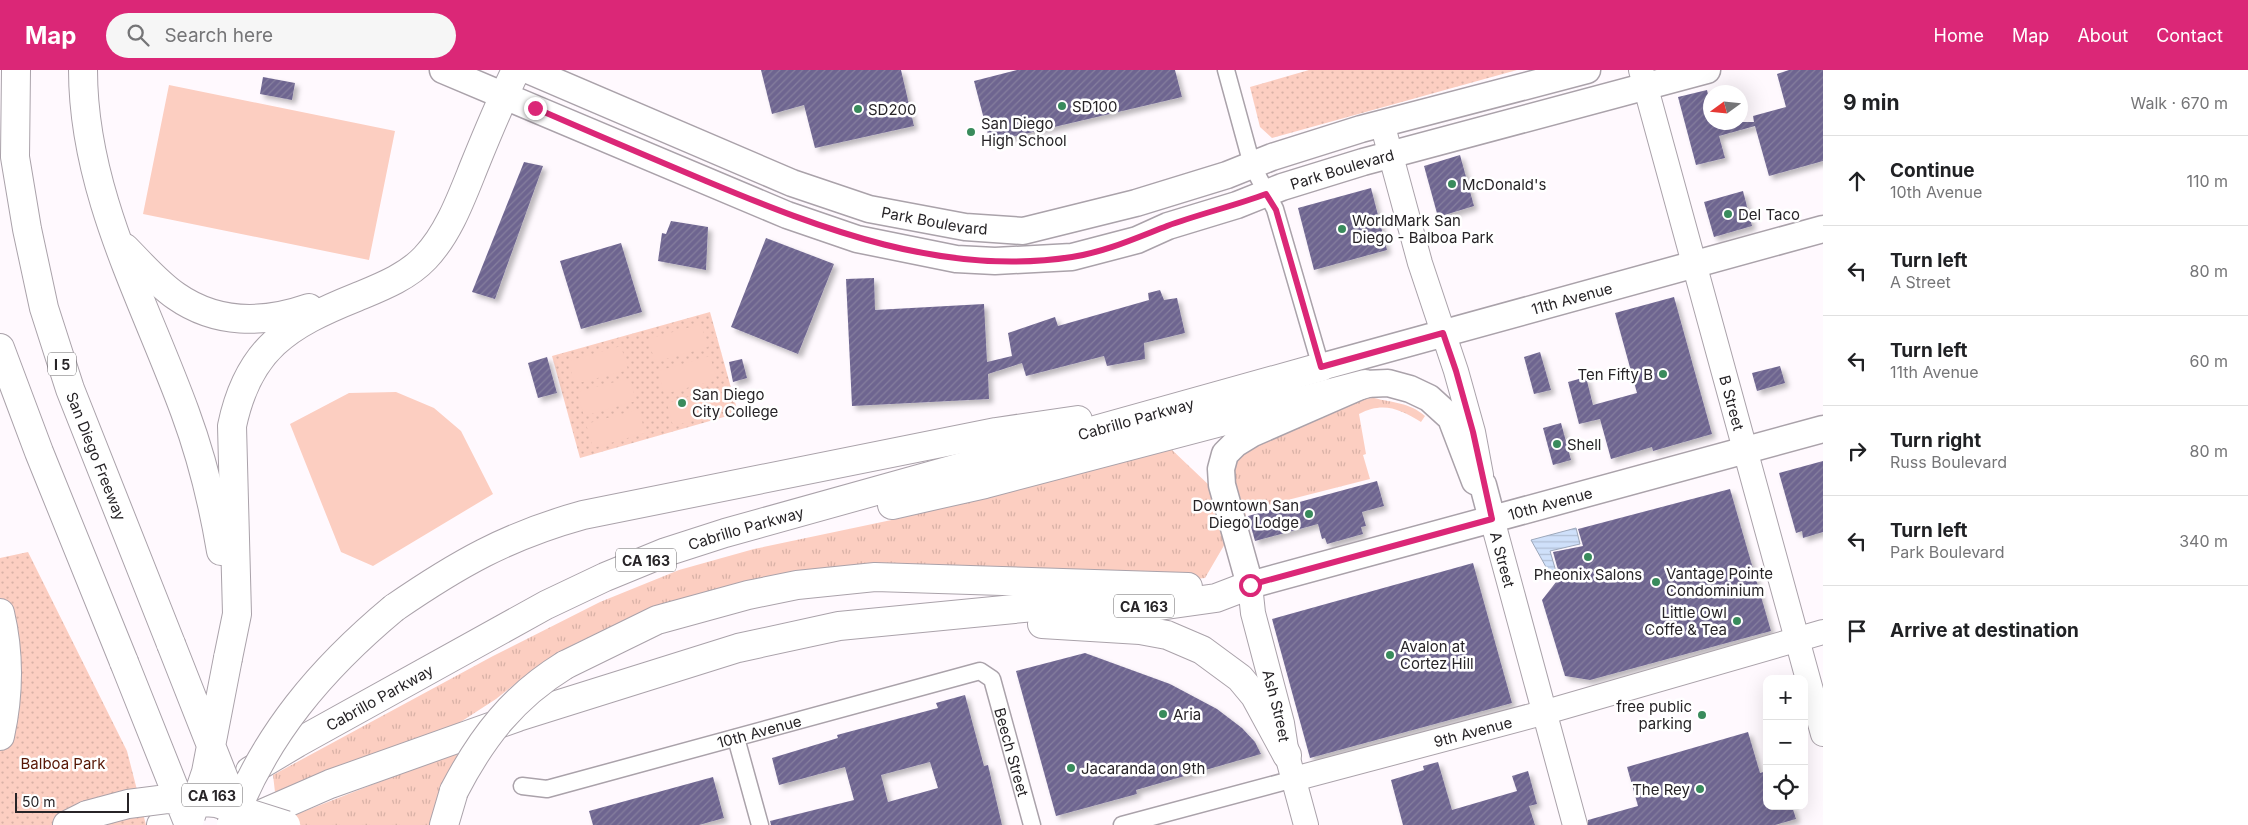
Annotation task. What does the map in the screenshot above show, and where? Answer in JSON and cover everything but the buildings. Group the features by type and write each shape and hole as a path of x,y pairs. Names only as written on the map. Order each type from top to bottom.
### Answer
{"highway":[{"name":"San Diego Freeway","path":"16,70 15,157 27,229 44,308 70,389 242,825"},
{"path":"83,70 86,129 95,172 117,241 182,404 207,480 228,598 229,651"},
{"path":"188,825 206,772 237,614 232,426 237,402 250,372 278,338 302,322 407,274 425,258 436,245 460,200 504,94 516,70"},
{"path":"117,241 174,295 196,308 212,314 238,319 269,318 354,298"},
{"path":"0,348 39,452 188,825"},
{"name":"Cabrillo Parkway","path":"161,825 298,743 546,605 605,577 657,556 725,533 1321,367"},
{"path":"725,533 844,516 985,484 1365,384"},
{"path":"231,825 244,790 279,730 299,702 356,640 394,608 444,573 486,550 547,525 582,515 996,432 1198,402"},
{"path":"444,825 454,790 475,753 502,717 529,690 565,665 657,620 748,595 797,586 875,577 1158,587 1250,585"},
{"name":"CA 163","path":"236,825 330,784 545,708 738,648 839,626 1034,607 1160,606 1216,598 1250,585"},
{"path":"0,613 6,648 8,676 7,700 0,736"},
{"path":"926,618 1140,630 1167,635 1202,650 1240,678 1255,696 1290,767"},
{"path":"230,794 256,825"},
{"path":"77,820 128,804 167,799 216,803 286,825"}],"main road":[{"name":"Park Boulevard","path":"443,70 504,94 787,215 857,239 956,259 995,261 1072,257 1137,240 1168,226 1390,154 1644,78 1707,70"},
{"name":"Park Boulevard","path":"528,70 792,183 870,209 965,227 1023,231 1136,204 1382,123 1587,70"},
{"name":"B Street","path":"1644,78 1823,734"},
{"name":"A Street","path":"1382,123 1420,263 1456,371 1473,432 1483,485 1576,825"},
{"name":"11th Avenue","path":"1321,367 1823,229"},
{"path":"1250,585 1222,485 1221,469 1225,454 1235,444 1253,434 1365,384 1388,383 1410,389 1429,398 1442,408 1451,418 1475,481 1483,485"},
{"name":"10th Avenue","path":"1250,585 1823,429"},
{"name":"Ash Street","path":"1250,585 1253,613 1306,825"},
{"name":"9th Avenue","path":"1290,767 1546,712 1823,632"}],"street":[{"path":"1226,70 1252,165 1276,210 1321,367"},
{"name":"10th Avenue","path":"522,786 547,789 980,670 992,679"},
{"name":"Beech Street","path":"992,679 1032,825"},
{"path":"736,738 760,825"},
{"name":"9th Avenue","path":"1122,825 1290,767"}],"green space":[{"path":"1309,70 1517,70 1272,138 1260,127 1250,87"},
{"path":"169,85 395,131 369,260 143,214"},
{"path":"710,312 738,413 580,458 552,356"},
{"path":"701,324 708,347 655,362 648,339"},
{"path":"621,346 628,370 575,384 568,361"},
{"path":"710,356 717,380 664,394 658,371"},
{"path":"630,378 636,401 584,416 577,392"},
{"path":"719,388 726,411 673,426 667,403"},
{"path":"396,392 434,408 461,431 493,494 373,566 341,552 290,424 349,393"},
{"path":"1374,398 1407,405 1425,416 1421,422 1406,413 1384,407 1359,414 1366,454 1363,455 1370,479 1245,511 1246,516 1238,518 1231,478 1239,452 1359,399"},
{"path":"639,409 645,433 593,448 586,424"},
{"path":"1171,449 1211,487 1226,542 1205,578 1175,581 1058,575 664,607 576,643 534,669 496,699 459,723 275,792 273,775 493,656 600,602 679,570 754,549 901,518"},
{"name":"Balboa Park","path":"28,552 127,751 146,825 0,825 0,558"},
{"path":"460,753 436,825 301,825 287,818 443,757"}],"water":[{"path":"1576,528 1580,544 1550,551 1557,575 1551,576 1531,540"}],"place":[{"name":"SD100","path":"1062,106"},
{"name":"SD200","path":"858,109"},
{"name":"San Diego High School","path":"971,132"},
{"name":"McDonald's","path":"1452,184"},
{"name":"Del Taco","path":"1728,214"},
{"name":"WorldMark San Diego - Balboa Park","path":"1342,229"},
{"name":"Ten Fifty B","path":"1663,374"},
{"name":"San Diego City College","path":"682,403"},
{"name":"Shell","path":"1557,444"},
{"name":"Downtown San Diego Lodge","path":"1309,514"},
{"name":"Pheonix Salons","path":"1588,557"},
{"name":"Vantage Pointe Condominium","path":"1656,582"},
{"name":"Little Owl Coffe & Tea","path":"1737,621"},
{"name":"Avalon at Cortez Hill","path":"1390,655"},
{"name":"Aria","path":"1163,714"},
{"name":"free public parking","path":"1702,715"},
{"name":"Jacaranda on 9th","path":"1071,768"},
{"name":"The Rey","path":"1700,789"}],"route":[{"path":"535,108 787,215 857,239 956,259 995,261 1072,257 1137,240 1168,226 1266,194 1276,210 1321,367 1443,333 1473,432 1483,485 1492,519 1250,585"}]}
